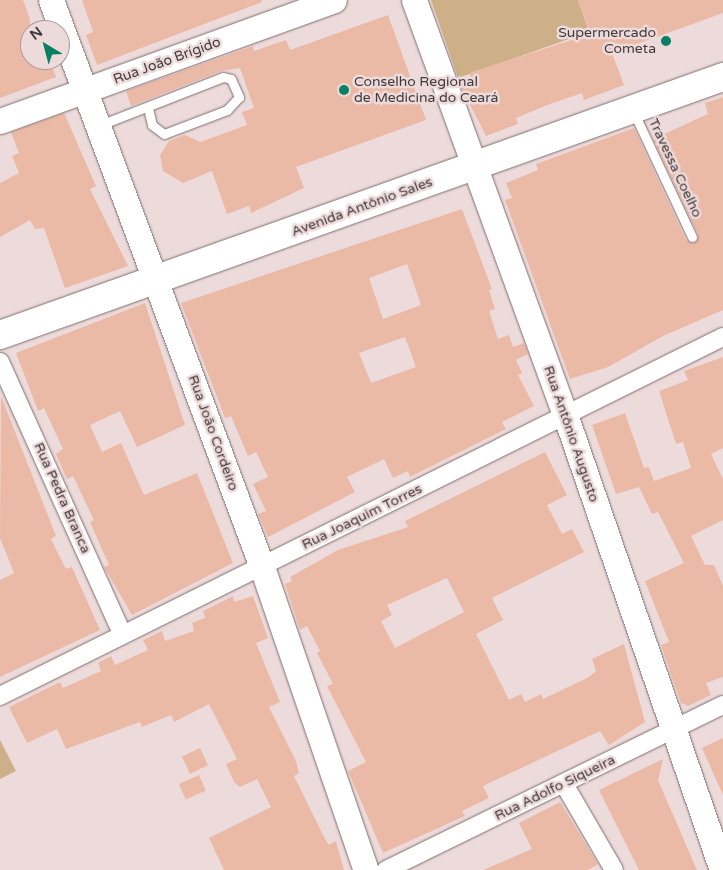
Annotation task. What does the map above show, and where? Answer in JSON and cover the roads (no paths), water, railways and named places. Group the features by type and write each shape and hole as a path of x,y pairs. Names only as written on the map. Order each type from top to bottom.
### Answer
{"main road":[{"name":"Avenida Antônio Sales","path":"0,335 156,281 723,77"}],"street":[{"name":"Rua João Cordeiro","path":"51,0 262,567 366,870"},
{"name":"Rua João Brígido","path":"0,121 334,0"},
{"name":"Rua Antônio Augusto","path":"414,0 566,417 672,731 722,870"},
{"name":"Rua Joaquim Torres","path":"0,696 122,634 566,417 723,337"},
{"name":"Rua Pedra Branca","path":"0,362 122,634"},
{"name":"Rua Adolfo Siqueira","path":"386,870 723,705"},
{"path":"564,784 614,870"}],"lane":[{"path":"97,126 223,77 231,79 239,96 227,110 164,134 152,125 148,107"},
{"name":"Travessa Coelho","path":"632,110 692,237"}],"place":[{"name":"Supermercado Cometa","path":"666,41"},
{"name":"Conselho Regional de Medicina do Ceará","path":"344,90"}]}
